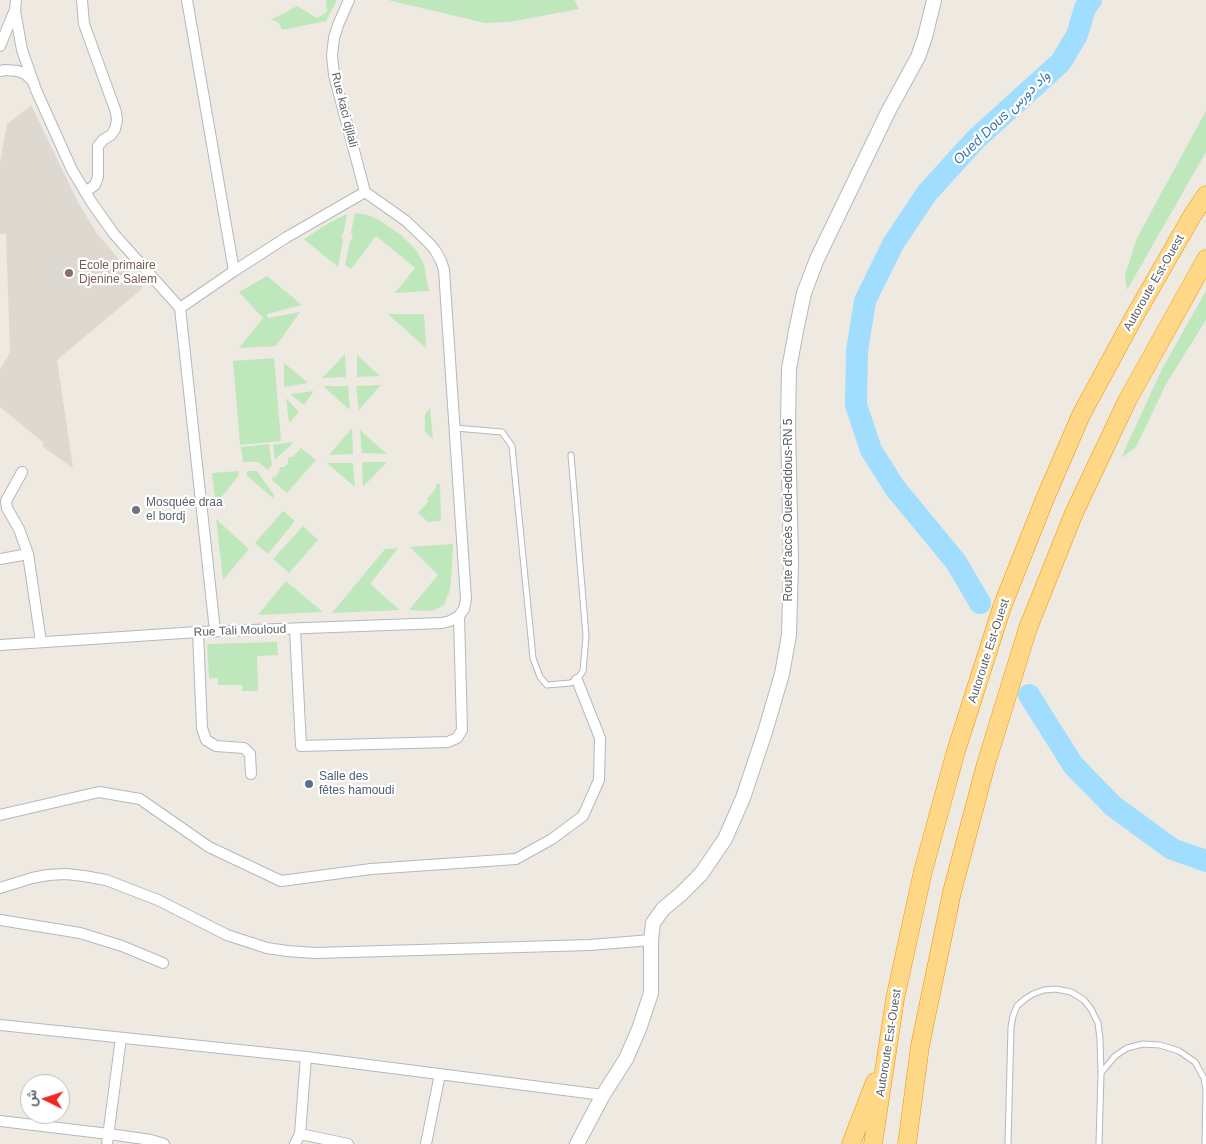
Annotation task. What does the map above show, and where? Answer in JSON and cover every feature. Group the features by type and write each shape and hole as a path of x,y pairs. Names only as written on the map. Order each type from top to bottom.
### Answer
{"highway":[{"name":"Autoroute Est-Ouest","path":"873,1144 895,999 922,871 956,751 1002,607 1081,415 1133,319 1206,195"},
{"path":"907,1144 920,1046 952,892 986,764 1028,628 1074,513 1127,400 1206,259"},
{"path":"851,1144 886,1054"}],"main road":[{"name":"Route d'accès Oued-eddous-RN 5","path":"577,1144 603,1095 626,1059 652,992 650,940 653,923 663,909 701,874 725,839 743,798 768,724 782,674 788,635 792,562 788,424 789,369 804,293 817,259 880,127 918,57 934,0"}],"street":[{"path":"16,0 15,11 22,50 33,81 72,170 114,234 180,308 215,631"},
{"path":"82,0 84,24 116,112 117,120 115,130 98,146 98,177 95,186 85,192"},
{"path":"187,0 234,271"},
{"name":"Rue kaci djllali","path":"349,0 338,25 332,54 334,75 365,192"},
{"path":"0,46 15,11"},
{"path":"0,71 18,71 33,81"},
{"path":"180,308 287,236 365,192 406,221 428,242 441,261 444,270 466,599 464,609 459,616 462,730 457,738 448,742 301,746 295,629"},
{"path":"22,472 6,501 28,554 41,642"},
{"path":"0,559 28,554"},
{"name":"Rue Tali Mouloud","path":"0,645 215,631 442,624 459,616"},
{"path":"198,632 202,728 206,740 216,746 244,748 250,754 251,774"},
{"path":"0,815 99,792 140,799 209,847 281,881 371,869 516,859 552,839 584,816 599,780 600,738 577,680"},
{"path":"0,888 48,875 66,874 106,880 158,900 228,935 267,948 287,951 315,953 590,945 650,940"},
{"path":"0,920 80,933 122,946 163,963"},
{"path":"0,1025 306,1056 603,1095"},
{"path":"108,1139 121,1038"},
{"path":"295,1144 300,1134 306,1056"},
{"path":"426,1144 440,1074"},
{"path":"0,1121 108,1139 151,1140 164,1144"},
{"path":"300,1134 348,1144"}],"lane":[{"path":"454,428 502,432 512,446 533,658 540,677 547,685 570,684 577,680 583,671 586,636 571,455"},
{"path":"1008,1144 1011,1027 1013,1016 1024,999 1044,990 1056,989 1071,992 1084,1000 1098,1023 1101,1074 1099,1144"},
{"path":"1101,1074 1115,1056 1127,1048 1142,1044 1160,1045 1180,1051 1194,1062 1204,1078 1206,1090 1204,1144"}],"shaded area":[{"name":"Ecole primaire Djenine Salem","path":"31,105 78,202 96,232 143,288 57,360 73,468 42,446 44,443 0,407 0,370 10,352 6,234 0,234 0,162 7,124"}],"green space":[{"path":"326,0 337,0 326,21 282,30 278,22 271,20 297,6 317,18 327,12"},
{"path":"388,0 574,0 579,9 509,22 485,23"},
{"path":"1206,111 1206,152 1127,290 1125,275 1137,238"},
{"path":"355,213 368,215 379,220 401,235 417,251 424,265 429,291 395,293 415,268 376,236 351,269 345,265 350,242 353,237 351,233"},
{"path":"347,214 342,236 343,241 338,267 304,239"},
{"path":"267,276 302,305 267,314 268,318 300,312 276,346 239,348 263,318 239,292"},
{"path":"1206,291 1206,320 1166,384 1136,447 1121,458 1162,369"},
{"path":"388,314 424,314 426,348"},
{"path":"345,354 346,377 322,378"},
{"path":"357,355 380,376 357,377"},
{"path":"274,358 281,441 240,445 233,361"},
{"path":"284,363 308,383 284,387"},
{"path":"381,385 359,410 356,386"},
{"path":"323,386 348,386 350,410"},
{"path":"314,391 304,405 290,394"},
{"path":"286,398 299,412 289,423"},
{"path":"430,408 433,439 425,432 425,415"},
{"path":"352,428 353,454 329,455"},
{"path":"360,430 387,454 362,453"},
{"path":"293,443 275,460 273,445"},
{"path":"269,444 272,465 268,470 258,462 243,462 241,447"},
{"path":"301,448 316,460 287,493 272,480 279,472 280,467 284,467 288,463 288,458 293,457"},
{"path":"362,462 387,462 363,487"},
{"path":"327,463 353,463 355,487"},
{"path":"238,471 239,475 216,504 212,473"},
{"path":"247,471 257,471 274,495 273,498 247,476"},
{"path":"436,484 440,484 441,521 428,522 418,513 428,502 427,499 436,488"},
{"path":"283,511 295,521 268,554 255,543"},
{"path":"216,519 249,549 223,580"},
{"path":"303,526 318,540 289,573 273,559"},
{"path":"453,544 450,590 444,605 432,611 409,610 438,575 410,547"},
{"path":"398,548 370,584 400,610 332,613 385,549"},
{"path":"286,581 323,612 258,615"},
{"path":"277,642 278,655 257,656 258,691 242,691 242,685 218,685 218,678 209,678 207,644"}],"waterway":[{"name":"Oued Dous واد دورس","path":"980,603 956,562 895,488 871,450 856,405 857,351 865,301 893,244 927,193 976,139 1061,62 1077,35 1085,8 1091,0"},
{"name":"Oued Dous واد دورس","path":"1029,695 1073,765 1113,806 1172,849 1206,861"}],"place":[{"name":"Ecole primaire Djenine Salem","path":"69,273"},
{"name":"Mosquée draa el bordj","path":"136,510"},
{"name":"Salle des fêtes hamoudi","path":"309,784"}]}
